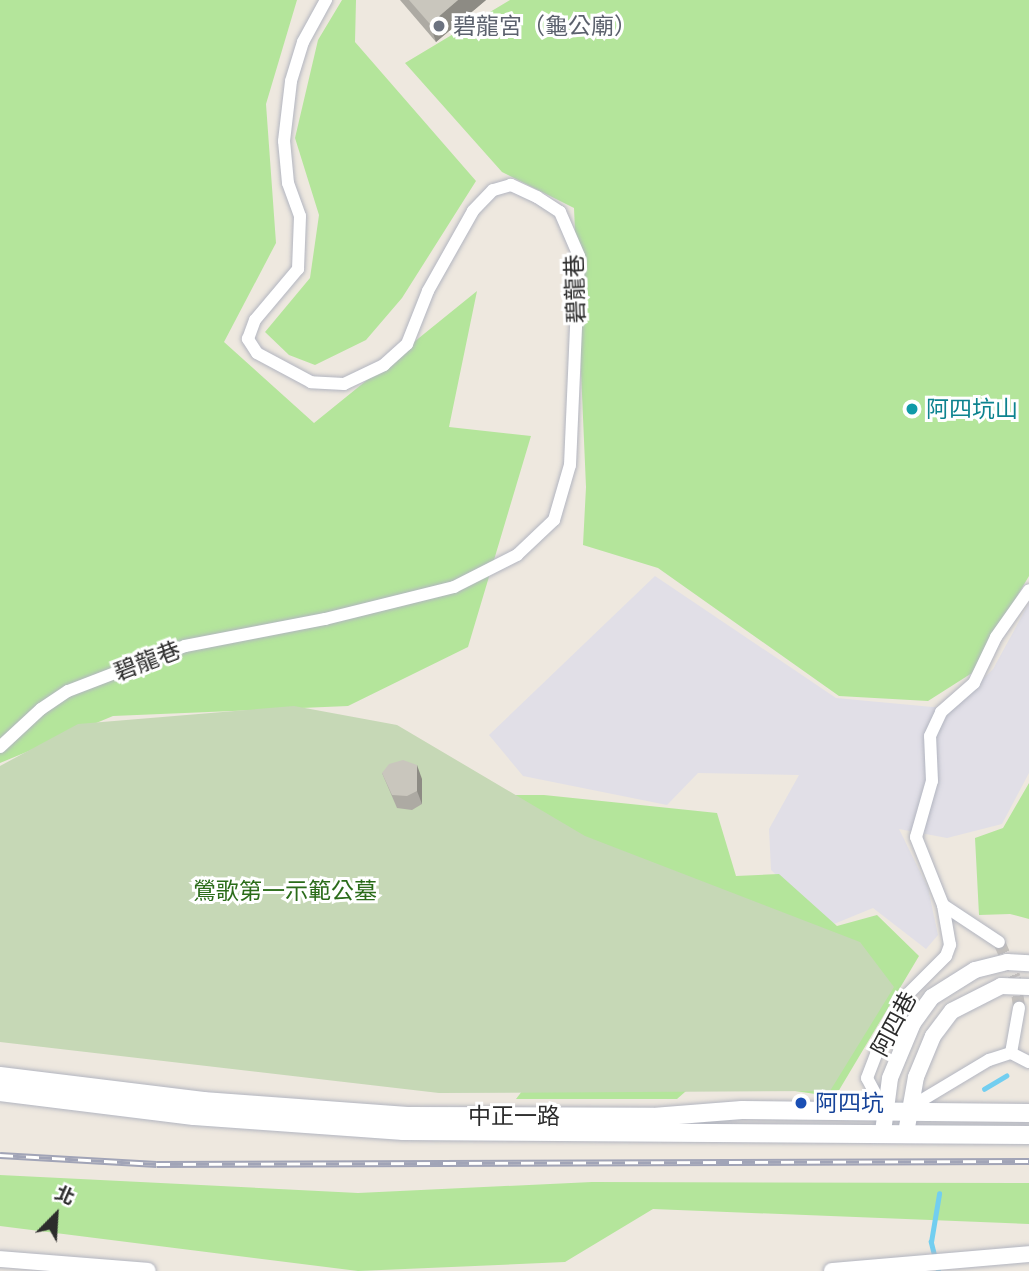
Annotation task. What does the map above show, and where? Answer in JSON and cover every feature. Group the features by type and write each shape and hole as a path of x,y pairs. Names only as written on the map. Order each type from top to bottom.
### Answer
{"main road":[{"name":"中正一路","path":"0,1076 202,1101 407,1116 653,1117 742,1110 907,1109 1029,1113"},
{"name":"中正一路","path":"0,1092 194,1116 403,1131 1029,1135"}],"street":[{"name":"碧龍巷","path":"0,747 41,709 68,691 185,646 325,619 454,587 517,555 554,520 570,465 579,256 560,212 537,197 512,185 493,191 473,211 428,291 407,344 384,365 344,384 311,382 257,353 248,339 255,320 298,269 300,216 288,183 284,141 299,55 326,0"},
{"name":"阿四巷","path":"884,1110 867,1078 905,998 946,956 949,936 943,905 916,837 932,782 930,736 941,712 974,683 996,637 1029,590"},
{"path":"943,905 999,942"},
{"path":"883,1132 890,1078 913,1023 932,997 975,970 1007,961 1029,964"},
{"path":"906,1133 907,1109 933,1036 952,1011 1001,986 1029,987"},
{"path":"1011,1053 1019,1008"},
{"path":"907,1109 947,1081 1011,1053"},
{"path":"1011,1053 1029,1062"},
{"path":"832,1271 1029,1254"},
{"path":"0,1259 148,1271"}],"shaded area":[{"path":"655,576 836,698 954,709 993,669 1029,603 1029,773 1002,824 947,838 899,829 928,888 938,935 926,949 873,908 829,926 771,870 769,829 799,775 698,773 667,805 523,776 489,735"}],"green space":[{"path":"0,0 297,0 266,104 276,243 224,342 314,423 477,291 449,427 531,436 468,647 348,706 113,716 0,763"},
{"path":"342,0 356,0 355,42 476,181 402,298 366,340 315,365 289,355 265,332 310,278 319,215 295,138 318,40"},
{"path":"510,0 1029,0 1029,576 972,673 928,701 839,696 658,568 583,545 586,487 574,208 502,172 405,63"},
{"name":"鶯歌第一示範公墓","path":"294,706 397,725 585,836 860,942 894,987 830,1091 439,1093 0,1042 0,766 78,724"},
{"path":"1029,783 1029,919 1010,914 979,915 975,838 1003,828"},
{"path":"442,795 544,795 717,813 736,876 779,874 837,926 877,915 919,956 835,1097 702,1077 677,1099 516,1099 555,1048"},
{"path":"0,1175 358,1193 592,1182 1029,1183 1029,1224 653,1209 565,1262 358,1271 0,1226"}],"building":[{"path":"409,0 458,0 430,24"},
{"path":"403,760 417,765 417,791 407,796 392,795 382,773 389,764"}],"waterway":[{"name":"阿四坑","path":"984,1089 1006,1076"},
{"name":"阿四坑","path":"938,1271 931,1242 939,1194"}],"tunnel":[{"path":"999,942 1015,978 1019,1008"}],"railway":[{"path":"0,1155 157,1164 1029,1161"}],"place":[{"name":"碧龍宮（龜公廟）","path":"439,26"},
{"name":"阿四坑山","path":"912,409"},
{"name":"阿四坑","path":"801,1103"}]}
